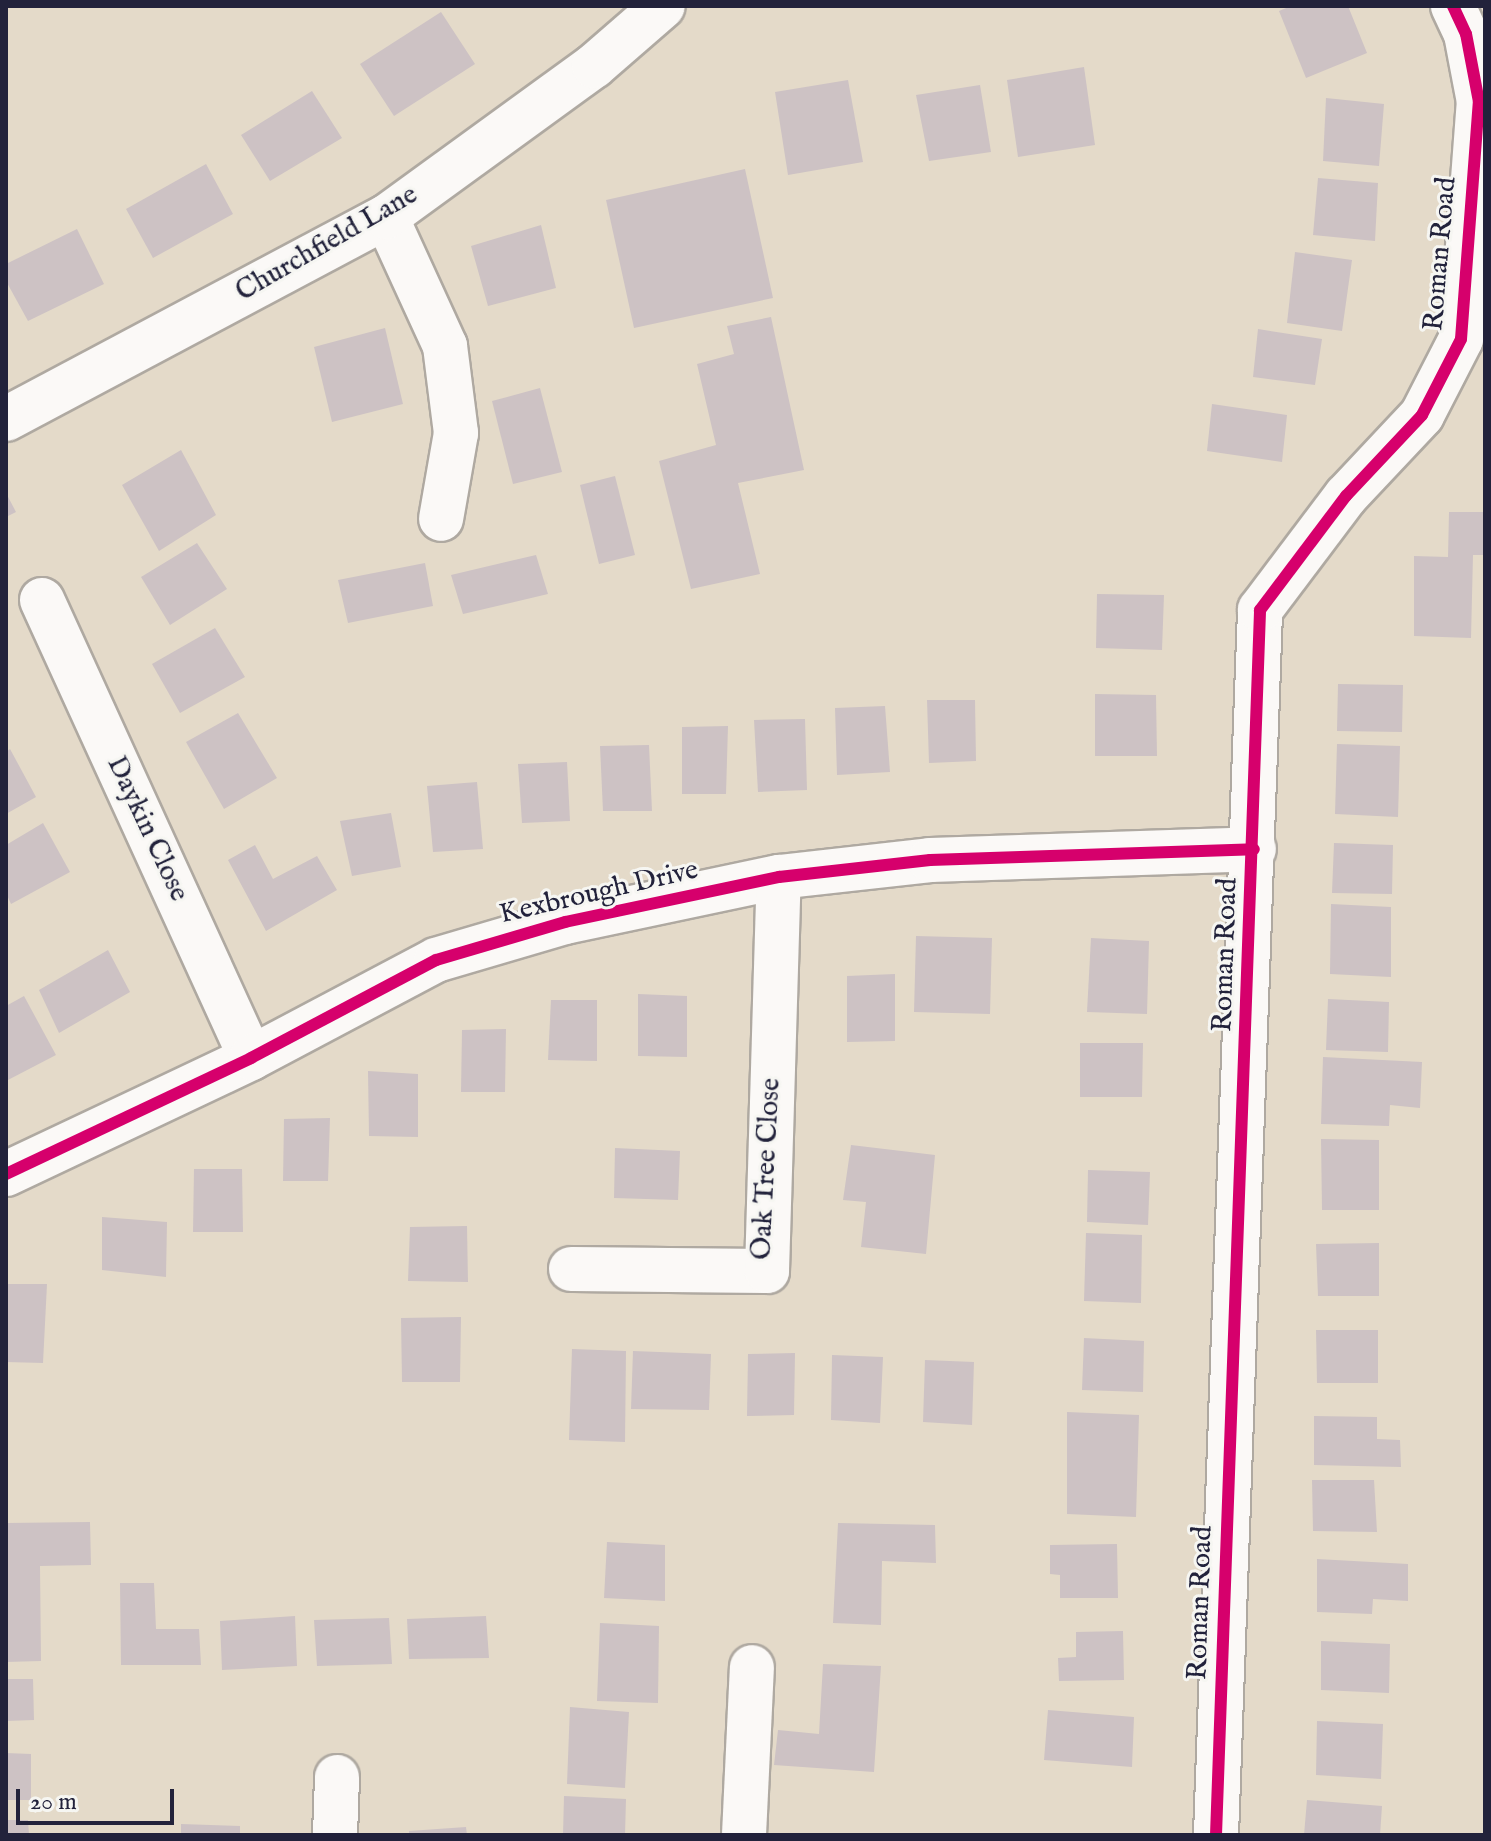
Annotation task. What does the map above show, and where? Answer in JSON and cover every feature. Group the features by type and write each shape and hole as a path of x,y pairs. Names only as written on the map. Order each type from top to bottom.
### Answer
{"street":[{"name":"Churchfield Lane","path":"6,419 386,217 594,66 663,6"},
{"name":"Roman Road","path":"1216,1835 1254,849 1260,610 1346,496 1422,415 1461,339 1479,102 1466,34 1453,6"},
{"path":"386,217 445,346 456,433 441,519"},
{"name":"Daykin Close","path":"42,600 251,1058"},
{"name":"Kexbrough Drive","path":"6,1174 251,1058 436,960 565,922 779,877 930,860 1254,849"},
{"name":"Oak Tree Close","path":"571,1269 767,1271 779,877"},
{"path":"744,1835 752,1667"},
{"path":"335,1835 337,1777"}],"building":[{"path":"1291,6 1348,6 1367,53 1306,78 1279,11"},
{"path":"441,12 475,64 394,116 360,64"},
{"path":"1084,67 1095,145 1018,157 1007,80"},
{"path":"848,80 863,162 788,175 775,92"},
{"path":"980,85 991,152 929,161 916,95"},
{"path":"312,91 342,138 270,181 241,135"},
{"path":"1326,98 1384,104 1379,166 1323,161"},
{"path":"206,164 233,214 153,258 126,209"},
{"path":"745,169 773,298 634,328 606,200"},
{"path":"1318,178 1378,183 1375,241 1313,235"},
{"path":"541,225 556,288 488,306 471,246"},
{"path":"77,229 104,284 28,321 6,281 6,264"},
{"path":"1295,252 1352,260 1342,331 1287,323"},
{"path":"771,317 804,470 738,483 760,574 691,589 659,461 716,445 697,364 734,354 727,326"},
{"path":"385,328 403,404 332,422 314,347"},
{"path":"1258,329 1322,339 1315,385 1253,377"},
{"path":"540,388 562,472 513,484 492,401"},
{"path":"1212,404 1287,415 1282,462 1207,451"},
{"path":"181,450 216,515 159,551 122,485"},
{"path":"615,476 635,555 599,564 580,485"},
{"path":"6,493 16,512 6,517"},
{"path":"1449,512 1485,512 1485,555 1473,555 1471,638 1414,636 1414,556 1448,557"},
{"path":"197,543 227,589 170,625 141,577"},
{"path":"536,555 548,594 463,614 451,575"},
{"path":"425,563 433,606 348,623 338,580"},
{"path":"1097,594 1164,595 1162,650 1096,648"},
{"path":"215,628 245,677 180,713 152,664"},
{"path":"1338,684 1403,685 1402,732 1337,731"},
{"path":"1095,694 1156,695 1157,756 1095,756"},
{"path":"927,700 975,700 976,761 929,763"},
{"path":"885,706 890,772 837,775 835,708"},
{"path":"238,713 277,778 224,809 186,742"},
{"path":"805,719 807,790 758,792 754,720"},
{"path":"728,726 726,794 682,794 682,727"},
{"path":"1337,744 1400,746 1398,817 1335,814"},
{"path":"649,745 652,811 603,811 600,746"},
{"path":"10,749 36,797 6,814 6,752"},
{"path":"567,762 570,821 522,823 518,764"},
{"path":"477,782 483,849 433,852 427,786"},
{"path":"391,813 401,867 352,876 340,821"},
{"path":"43,823 70,872 11,904 6,893 6,845"},
{"path":"1334,843 1393,845 1392,894 1332,893"},
{"path":"255,845 273,879 317,856 337,890 266,931 228,860"},
{"path":"1331,904 1391,907 1391,977 1330,974"},
{"path":"916,936 992,938 990,1014 914,1012"},
{"path":"1091,938 1149,941 1147,1014 1087,1012"},
{"path":"108,950 130,992 59,1033 39,990"},
{"path":"895,974 895,1041 847,1042 847,976"},
{"path":"638,994 687,996 687,1057 638,1056"},
{"path":"24,996 56,1055 6,1081 6,1006"},
{"path":"1328,999 1389,1002 1388,1052 1326,1050"},
{"path":"551,1000 597,1000 597,1061 548,1060"},
{"path":"506,1029 505,1092 461,1092 462,1030"},
{"path":"1080,1043 1143,1043 1142,1097 1080,1097"},
{"path":"1323,1057 1422,1062 1420,1108 1390,1105 1389,1126 1321,1124"},
{"path":"368,1071 418,1074 418,1137 369,1136"},
{"path":"330,1118 328,1181 283,1181 284,1119"},
{"path":"1321,1139 1379,1140 1379,1210 1322,1210"},
{"path":"851,1145 935,1155 926,1254 861,1247 866,1202 843,1200"},
{"path":"615,1148 680,1151 678,1200 614,1198"},
{"path":"194,1169 242,1169 243,1232 193,1232"},
{"path":"1088,1170 1150,1172 1148,1225 1087,1222"},
{"path":"102,1217 167,1222 166,1277 102,1270"},
{"path":"467,1226 468,1282 408,1281 410,1227"},
{"path":"1086,1233 1142,1235 1141,1303 1084,1301"},
{"path":"1379,1243 1379,1296 1318,1296 1316,1244"},
{"path":"6,1284 47,1284 43,1363 6,1362"},
{"path":"461,1317 460,1382 402,1382 401,1318"},
{"path":"1316,1330 1378,1330 1378,1383 1317,1383"},
{"path":"1084,1338 1144,1341 1143,1392 1082,1390"},
{"path":"572,1349 626,1351 625,1442 569,1440"},
{"path":"633,1351 711,1354 709,1410 631,1409"},
{"path":"795,1353 794,1415 747,1416 748,1354"},
{"path":"832,1355 883,1357 880,1423 831,1420"},
{"path":"925,1360 974,1362 972,1425 923,1422"},
{"path":"1067,1412 1139,1415 1136,1517 1067,1514"},
{"path":"1314,1416 1377,1417 1377,1439 1400,1440 1401,1467 1314,1465"},
{"path":"1312,1480 1374,1480 1377,1532 1313,1531"},
{"path":"90,1522 91,1565 40,1566 41,1661 6,1662 6,1523"},
{"path":"838,1523 935,1525 936,1563 882,1561 881,1625 833,1623"},
{"path":"607,1542 665,1545 665,1601 604,1598"},
{"path":"1117,1544 1118,1598 1060,1598 1060,1575 1050,1574 1050,1545"},
{"path":"1317,1559 1408,1564 1408,1601 1373,1599 1372,1614 1317,1612"},
{"path":"120,1583 154,1583 156,1629 199,1629 201,1665 121,1665"},
{"path":"295,1616 297,1666 222,1670 220,1621"},
{"path":"486,1616 489,1658 409,1659 407,1619"},
{"path":"389,1618 392,1664 317,1666 314,1620"},
{"path":"600,1623 659,1626 658,1703 597,1701"},
{"path":"1123,1631 1124,1680 1059,1681 1058,1658 1076,1657 1076,1632"},
{"path":"1321,1641 1390,1644 1389,1693 1321,1690"},
{"path":"823,1664 881,1666 874,1772 774,1765 778,1730 819,1734"},
{"path":"6,1679 33,1679 34,1720 6,1721"},
{"path":"570,1707 629,1712 625,1788 567,1784"},
{"path":"1048,1710 1134,1717 1132,1767 1044,1760"},
{"path":"1317,1721 1383,1724 1381,1779 1316,1775"},
{"path":"6,1753 31,1754 31,1800 6,1800"},
{"path":"564,1796 626,1799 625,1835 563,1835"},
{"path":"1307,1800 1382,1806 1380,1835 1304,1835"},
{"path":"6,1820 28,1820 29,1835 6,1835"},
{"path":"181,1824 240,1826 240,1835 181,1835"},
{"path":"466,1827 467,1835 409,1835 409,1831"}],"cycle path":[{"path":"1216,1835 1260,610 1346,496 1422,415 1461,339 1479,102 1466,34 1453,6"},
{"path":"6,1174 251,1058 436,960 565,922 779,877 930,860 1254,849"}]}
